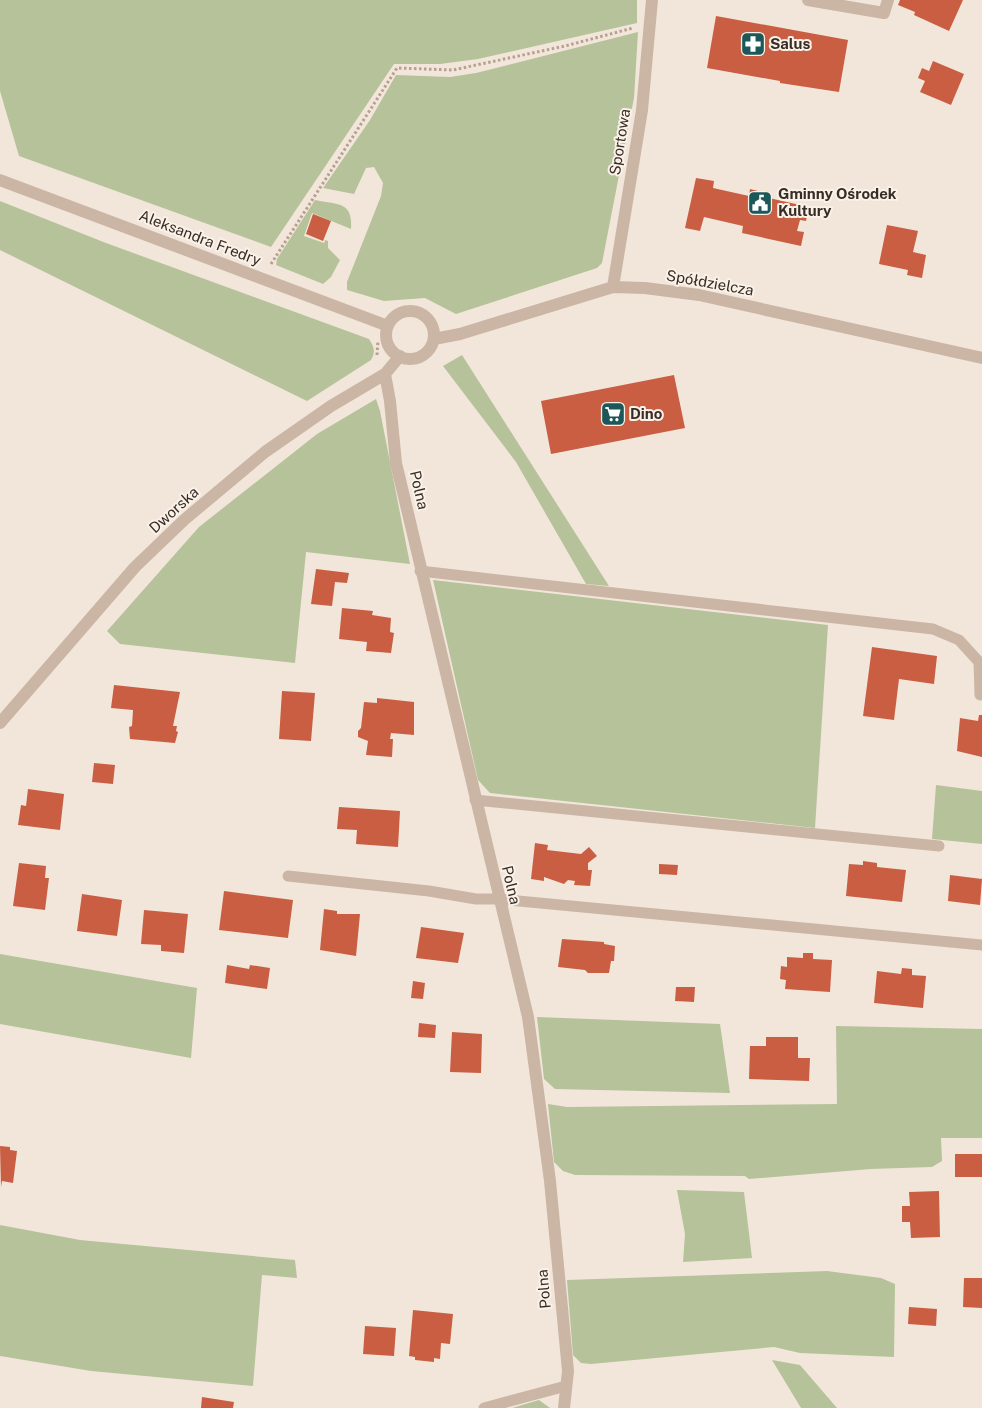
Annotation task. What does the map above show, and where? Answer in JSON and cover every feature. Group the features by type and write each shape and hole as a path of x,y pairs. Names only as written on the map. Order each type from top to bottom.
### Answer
{"street":[{"name":"Sportowa","path":"613,288 642,110 652,0"},
{"path":"808,0 884,13 888,0"},
{"name":"Aleksandra Fredry","path":"0,180 388,326"},
{"name":"Spółdzielcza","path":"434,339 460,334 613,288 645,288 699,295 982,358"},
{"path":"416,312 428,319 432,325 434,339 430,349 424,354 408,359 400,356 389,345 387,337 388,326 401,313 416,312"},
{"name":"Dworska","path":"0,723 135,567 184,520 265,452 331,406 385,374 400,356"},
{"name":"Polna","path":"385,374 390,401 396,463 420,571 528,1018 548,1163 568,1371 564,1408"}],"lane":[{"path":"420,571 932,629 959,640 979,662 980,695"},
{"path":"475,800 939,846"},
{"path":"288,876 476,898 498,898 982,945"},
{"path":"484,1408 566,1386"}],"path":[{"path":"278,269 270,266 397,68 453,70 565,46 650,23"},
{"path":"372,336 378,342 375,362 385,374"}],"green space":[{"path":"0,0 637,0 637,23 478,59 440,64 394,64 271,247 19,156 0,91"},
{"path":"638,32 634,98 602,263 597,268 456,314 425,298 384,301 347,290 347,282 381,196 383,183 374,167 366,168 354,194 323,188 370,120 396,75 450,77 476,73"},
{"path":"315,200 342,206 347,209 351,220 351,229 312,213 304,236 324,243 325,240 328,241 328,248 340,260 331,277 323,284 276,265 277,259"},
{"path":"0,201 106,243 369,339 374,349 373,357 307,401 0,250"},
{"path":"462,355 609,586 586,584 516,462 443,366"},
{"path":"376,399 410,564 306,552 295,663 120,644 107,631 199,527 317,434"},
{"path":"433,580 828,625 815,828 490,793 478,780"},
{"path":"936,785 982,791 982,844 932,839"},
{"path":"0,954 197,988 191,1058 0,1024"},
{"path":"537,1017 720,1024 730,1093 555,1089 544,1079"},
{"path":"836,1026 982,1029 982,1138 941,1138 942,1161 932,1167 871,1169 749,1179 745,1176 575,1175 563,1171 554,1162 548,1104 567,1107 837,1104"},
{"path":"677,1190 744,1192 752,1258 683,1262 685,1234"},
{"path":"0,1225 80,1240 295,1260 297,1278 262,1275 253,1386 91,1371 0,1356"},
{"path":"827,1271 881,1278 895,1284 894,1357 800,1353 774,1347 591,1364 581,1363 573,1355 567,1280"},
{"path":"772,1360 800,1365 837,1408 801,1408"},
{"path":"539,1400 550,1408 512,1408"}],"building":[{"path":"900,0 963,0 949,31 914,15 915,12 898,5"},
{"path":"716,16 848,40 839,92 780,83 780,81 707,68"},
{"path":"933,61 964,74 951,105 920,92 925,81 918,78 922,68 929,71"},
{"path":"696,178 714,181 713,188 749,196 750,189 770,194 769,198 809,207 806,221 800,220 797,231 804,232 801,246 742,233 743,226 704,217 700,231 685,228"},
{"path":"313,214 331,221 323,241 306,234"},
{"path":"887,225 918,231 913,252 926,255 922,278 907,275 908,270 879,264"},
{"name":"Dino","path":"674,375 685,428 551,454 541,401"},
{"path":"316,569 349,573 347,583 335,582 332,606 311,604"},
{"path":"342,608 373,611 372,615 391,618 390,632 394,633 391,653 366,651 367,642 339,639"},
{"path":"872,647 937,656 934,684 899,679 894,720 863,716"},
{"path":"114,685 180,692 173,726 177,726 176,731 178,732 175,743 130,739 129,727 132,726 133,710 111,708"},
{"path":"282,691 315,693 311,741 279,739"},
{"path":"377,698 414,702 414,735 391,733 390,739 393,739 392,757 366,755 368,741 358,737 364,702 377,703"},
{"path":"979,715 982,715 982,757 957,751 960,718 978,721"},
{"path":"94,763 115,765 113,784 92,782"},
{"path":"28,789 64,794 60,830 18,825 21,805 26,806"},
{"path":"339,807 400,811 398,847 356,844 357,830 337,829"},
{"path":"535,843 548,845 547,850 581,854 589,847 597,856 588,863 588,870 592,870 590,886 574,885 575,881 568,880 564,884 544,877 544,881 531,879"},
{"path":"863,861 877,863 877,867 906,870 902,902 846,896 849,864 863,865"},
{"path":"19,863 46,866 45,878 49,878 45,910 13,906"},
{"path":"659,864 678,865 677,875 659,874"},
{"path":"950,875 982,879 980,905 948,901"},
{"path":"224,891 293,900 288,938 219,930"},
{"path":"82,894 122,900 117,936 77,931"},
{"path":"324,909 337,911 337,914 360,914 356,956 320,950"},
{"path":"144,910 188,914 184,953 161,951 161,945 141,944"},
{"path":"421,927 464,933 458,963 416,958"},
{"path":"562,939 604,942 604,944 615,946 614,961 611,961 609,973 588,973 585,970 558,967"},
{"path":"803,953 813,953 813,959 832,960 830,992 785,989 786,980 780,979 781,966 787,967 787,957 803,958"},
{"path":"227,965 249,969 250,965 270,968 267,989 225,983"},
{"path":"902,968 912,969 912,975 926,976 923,1008 874,1003 877,971 901,974"},
{"path":"413,981 425,983 423,999 411,998"},
{"path":"676,987 695,987 694,1002 675,1001"},
{"path":"419,1023 436,1025 435,1038 418,1037"},
{"path":"452,1032 482,1034 481,1073 450,1072"},
{"path":"766,1037 798,1037 798,1058 810,1058 809,1081 749,1079 750,1046 766,1046"},
{"path":"0,1146 10,1147 10,1150 17,1151 13,1183 2,1181 1,1187"},
{"path":"955,1154 982,1154 982,1177 955,1177"},
{"path":"939,1191 940,1237 911,1238 910,1222 902,1222 902,1206 910,1206 909,1192"},
{"path":"964,1278 982,1278 982,1308 963,1307"},
{"path":"909,1307 937,1309 936,1326 908,1324"},
{"path":"413,1310 453,1314 450,1344 441,1343 440,1359 434,1358 434,1362 415,1360 415,1357 409,1356"},
{"path":"365,1326 396,1328 394,1356 363,1354"},
{"path":"202,1397 234,1402 233,1408 201,1408"}],"place":[{"name":"Salus","path":"753,44"},
{"name":"Gminny Ośrodek Kultury","path":"760,203"},
{"name":"Dino","path":"613,414"}]}
